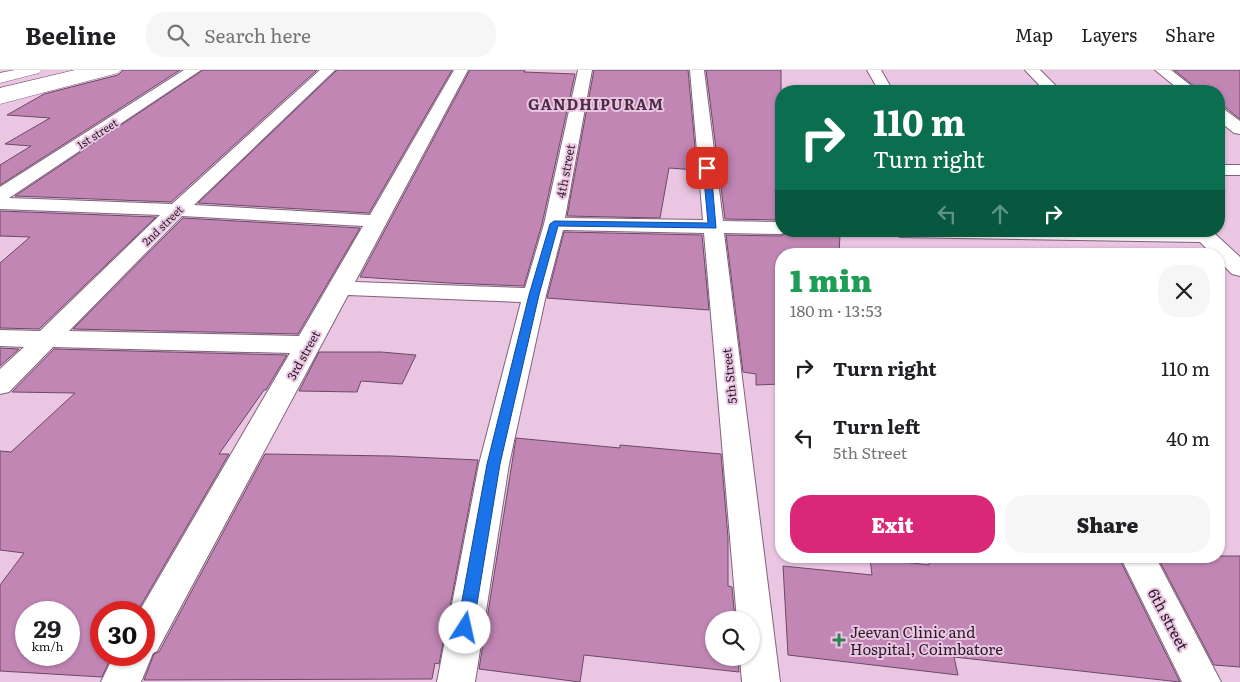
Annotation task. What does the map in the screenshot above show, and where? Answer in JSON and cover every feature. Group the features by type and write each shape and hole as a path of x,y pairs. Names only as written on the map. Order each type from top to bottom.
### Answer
{"main road":[{"path":"0,78 34,70"},
{"path":"0,86 66,70"},
{"path":"0,93 94,70"},
{"path":"0,99 114,70"}],"street":[{"name":"1st street","path":"0,195 194,70"},
{"name":"2nd street","path":"0,385 177,210 328,70"},
{"name":"3rd street","path":"155,619 461,70"},
{"name":"4th street","path":"456,682 494,464 534,295 554,224 585,70"},
{"name":"5th Street","path":"697,70 761,682"},
{"path":"874,70 883,85"},
{"path":"1032,70 1048,85"},
{"path":"1162,70 1182,85"},
{"path":"1225,118 1240,129"},
{"path":"1225,170 1240,170"},
{"path":"0,203 377,221"},
{"path":"554,224 775,228"},
{"path":"1206,237 1218,248"},
{"path":"1225,255 1240,269"},
{"path":"340,288 534,295"},
{"path":"0,338 309,345"},
{"name":"6th street","path":"1140,563 1202,682"},
{"path":"120,682 129,666"}],"building":[{"path":"123,70 180,70 0,185 0,165 31,146 5,144 50,118 7,115 44,94 118,75"},
{"path":"203,70 317,70 171,202 15,196"},
{"path":"337,70 452,70 369,213 198,203"},
{"path":"470,70 525,70 524,72 575,74 542,224 524,286 360,277"},
{"path":"594,70 688,70 697,170 669,168 660,218 567,216"},
{"path":"706,70 781,70 781,85 775,85 775,220 725,219"},
{"path":"1174,70 1240,70 1240,119 1225,108 1225,85 1193,85"},
{"path":"0,211 156,217 39,329 0,328 0,263 30,237 0,236"},
{"path":"183,218 360,228 298,334 73,329"},
{"path":"564,232 702,235 709,310 547,298"},
{"path":"726,235 840,237 839,248 775,248 775,384 756,385 756,374 743,372"},
{"path":"0,348 19,349 0,366"},
{"path":"54,349 287,355 266,390 264,390 219,454 229,454 143,601 90,601 90,666 107,666 102,677 0,671 0,585 24,553 0,550 0,451 11,452 75,393 12,392"},
{"path":"319,352 381,352 416,355 402,384 361,381 357,392 299,391"},
{"path":"516,438 620,448 620,445 721,454 728,538 728,586 732,587 734,611 705,611 705,666 739,666 739,672 584,655 580,682 479,669"},
{"path":"265,454 391,456 478,460 439,664 435,663 432,679 144,680 149,666 155,666 155,654 159,652"},
{"path":"1225,556 1240,556 1240,667 1214,665 1161,563 1225,563"},
{"path":"871,563 929,565 929,563 1121,563 1180,682 954,657 958,675 788,655 783,566 872,575"}],"place":[{"name":"Jeevan Clinic and Hospital, Coimbatore","path":"839,640"}],"district":[{"name":"GANDHIPURAM","path":"596,103"}],"route":[{"path":"465,628 494,464 534,295 554,224 713,226 707,168"}]}
